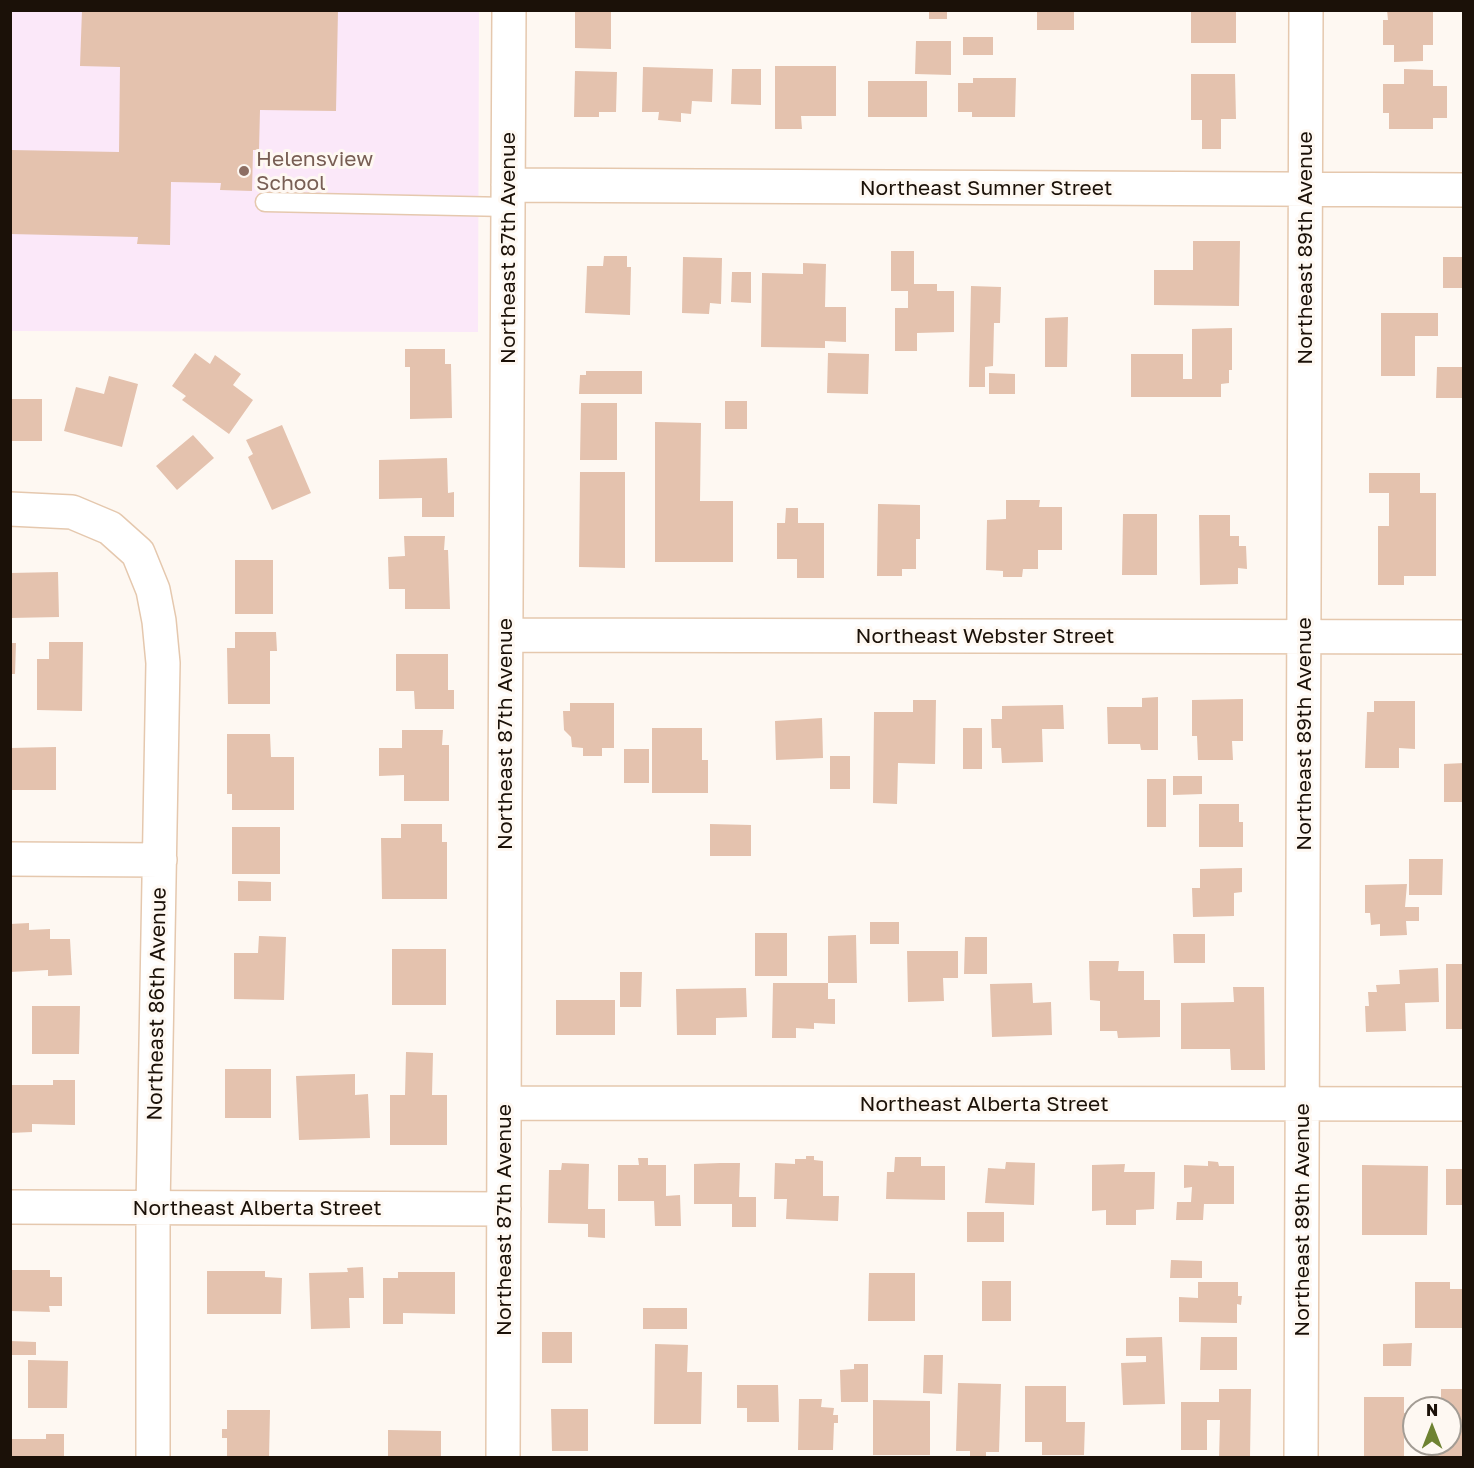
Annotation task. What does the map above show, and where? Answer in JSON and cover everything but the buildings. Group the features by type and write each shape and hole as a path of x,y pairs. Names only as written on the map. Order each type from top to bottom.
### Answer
{"street":[{"name":"Northeast 87th Avenue","path":"503,1458 509,10"},
{"name":"Northeast 89th Avenue","path":"1301,1458 1306,10"},
{"name":"Northeast Sumner Street","path":"508,196 1464,190"},
{"name":"Northeast 86th Avenue","path":"10,509 72,512 110,528 138,554 153,590 159,621 163,663 153,1207 153,1458"},
{"name":"Northeast Webster Street","path":"506,635 1464,637"},
{"path":"10,859 160,860"},
{"name":"Northeast Alberta Street","path":"504,1103 1464,1104"},
{"name":"Northeast Alberta Street","path":"10,1207 504,1209"}],"lane":[{"path":"265,202 508,196"}],"shaded area":[{"name":"Helensview School","path":"11,11 479,11 478,332 11,331"}],"place":[{"name":"Helensview School","path":"244,171"}]}
